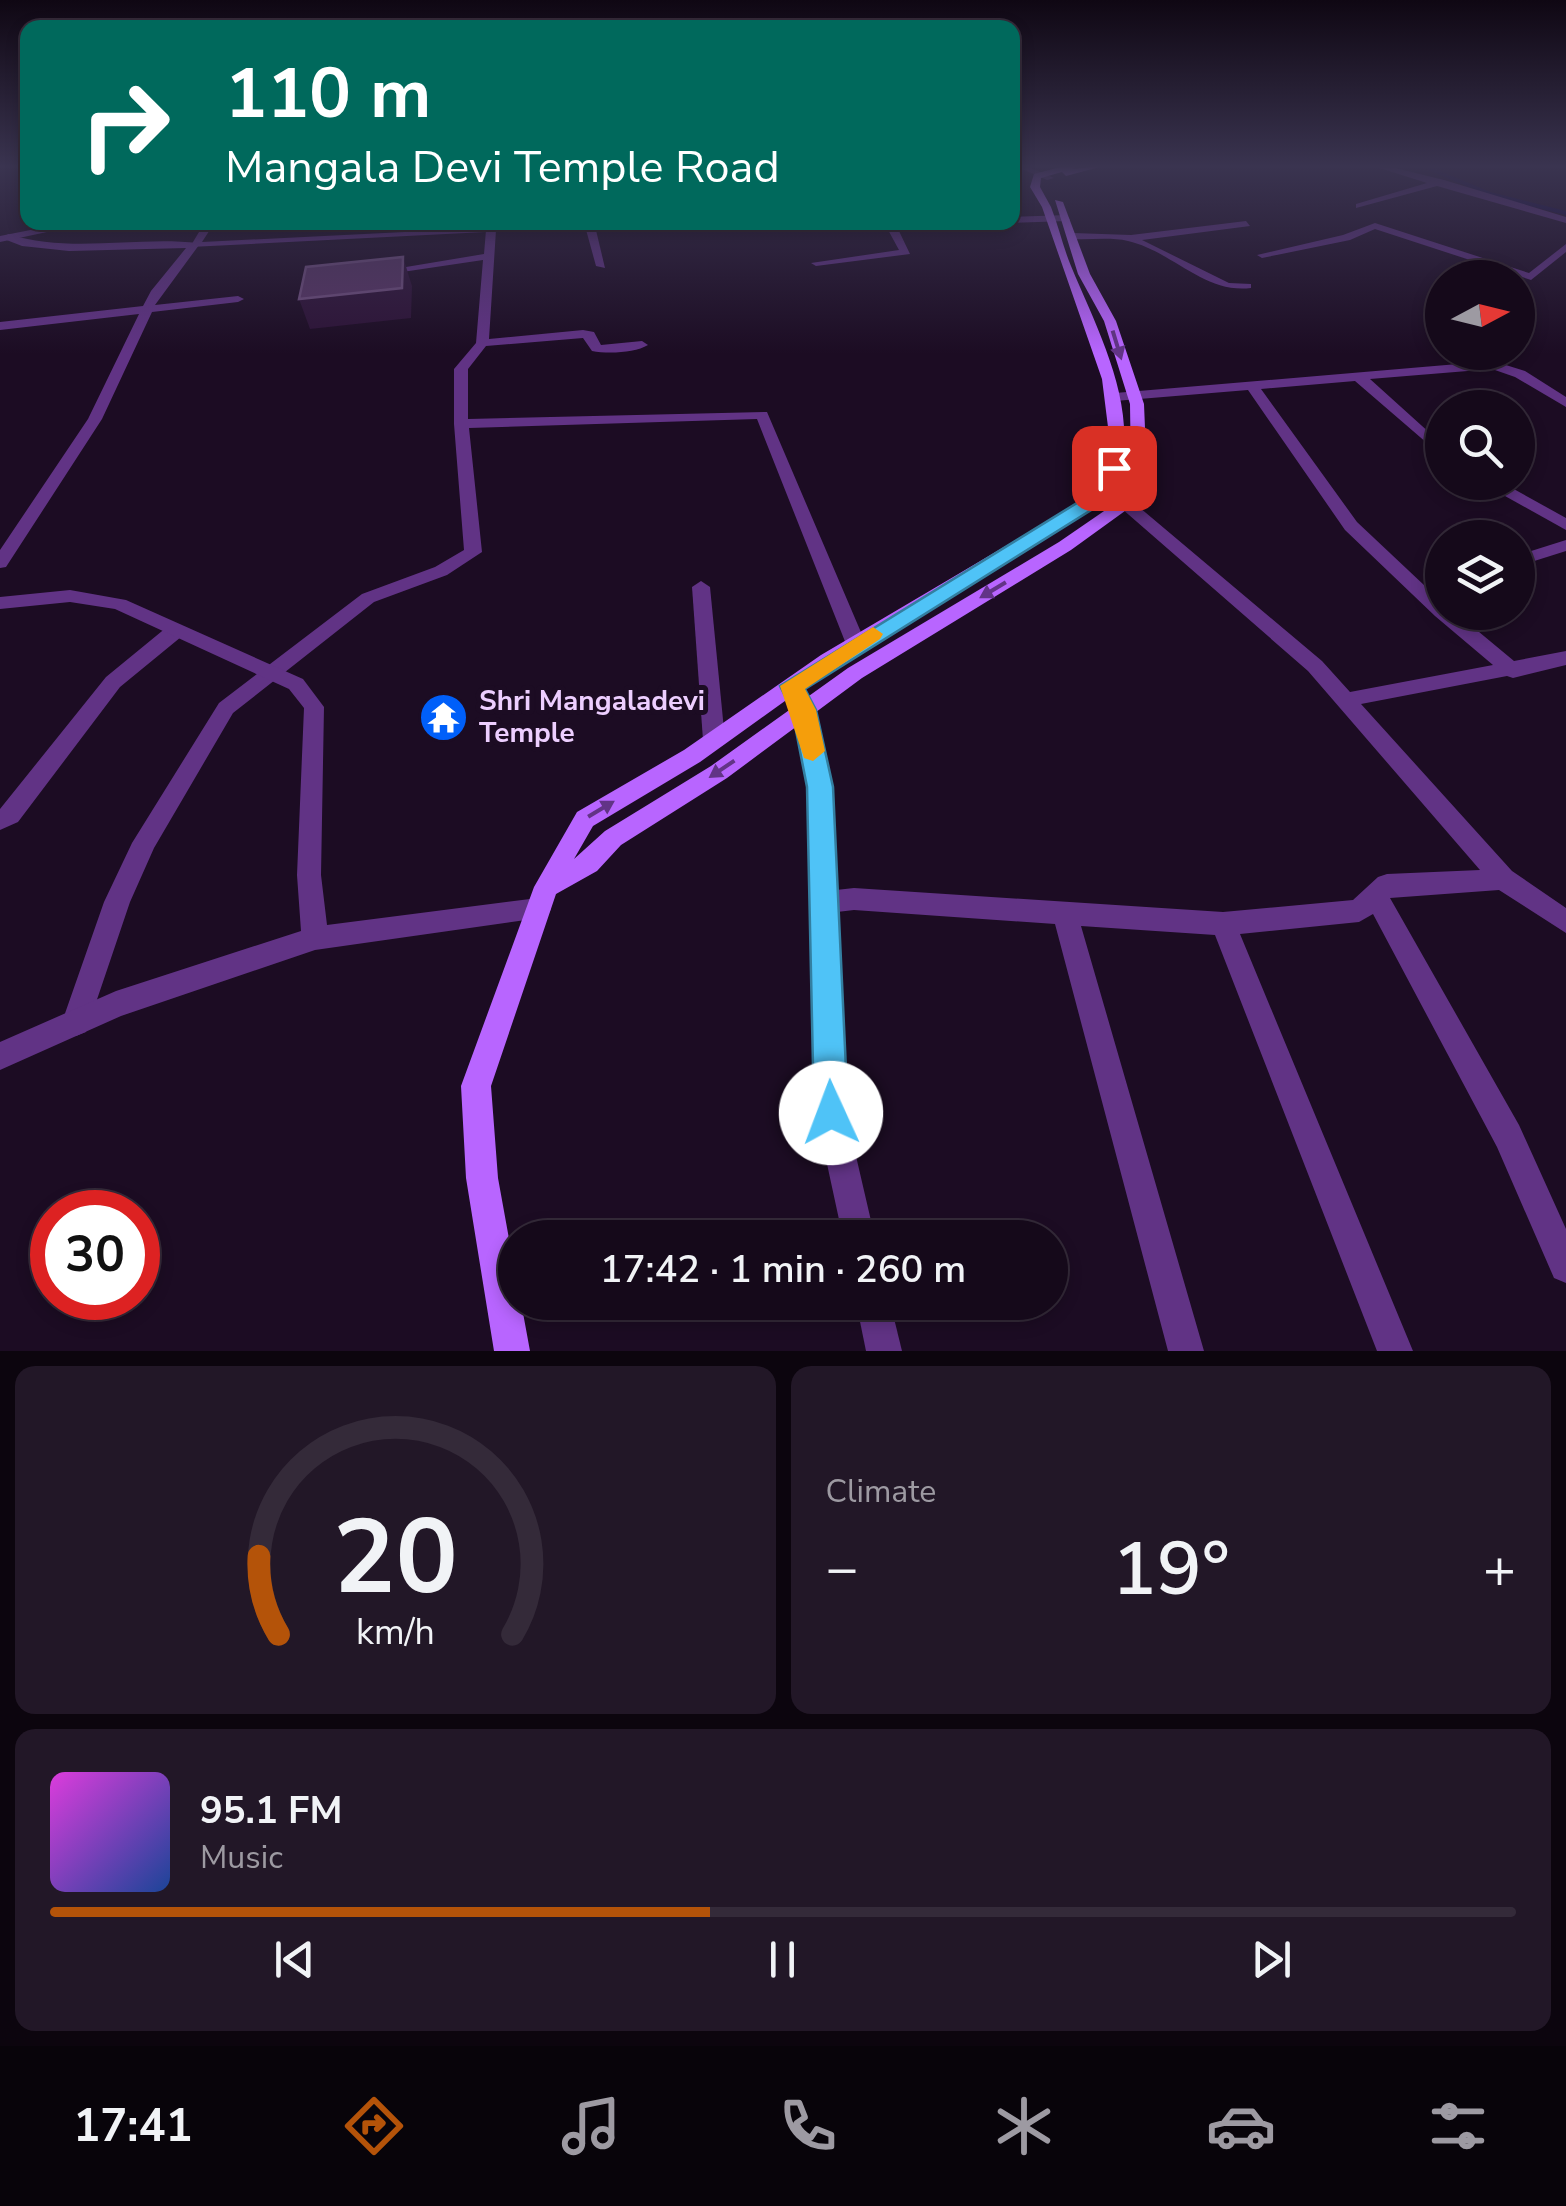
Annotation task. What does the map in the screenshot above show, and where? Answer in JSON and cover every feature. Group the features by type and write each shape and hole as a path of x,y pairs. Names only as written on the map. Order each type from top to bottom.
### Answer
{"main road":[{"path":"512,1351 482,1178 476,1086 542,898 585,819 714,740 856,644 1106,493 1114,468 1115,398 1091,316 1067,270 1064,228"},
{"path":"542,898 588,864 612,838 719,772 855,673 1126,505 1139,477 1134,396 1110,321 1084,274 1066,228"}],"street":[{"path":"1083,228 1131,238 1232,288 1247,286"},
{"path":"1131,238 1213,228"},
{"path":"1262,255 1346,238 1370,228"},
{"path":"1381,228 1532,277 1566,246"},
{"path":"4,238 46,230"},
{"path":"0,564 95,420 147,310 204,230"},
{"path":"4,238 20,245 54,247 194,245 411,230"},
{"path":"76,1022 118,902 152,830 226,708 368,598 469,559 474,534 461,424 462,369 482,343 491,230"},
{"path":"591,230 601,266"},
{"path":"816,263 906,252 893,230"},
{"path":"378,272 489,256"},
{"path":"0,326 238,299"},
{"path":"482,343 590,334 596,348 642,346"},
{"path":"1115,398 1494,365 1520,374 1566,404"},
{"path":"1359,378 1425,437"},
{"path":"1252,386 1351,526 1425,595"},
{"path":"461,424 762,415 856,644"},
{"path":"1106,493 1126,505 1315,666 1504,878 1566,922"},
{"path":"1520,500 1566,525"},
{"path":"1544,514 1566,504"},
{"path":"1535,556 1566,545"},
{"path":"702,587 714,740"},
{"path":"0,602 70,596 118,604 296,684 314,707 310,875 315,938"},
{"path":"1464,630 1512,670"},
{"path":"0,820 10,815 56,760 113,682 174,632"},
{"path":"1345,700 1566,658"},
{"path":"792,686 804,710 820,787 831,1113 855,1220"},
{"path":"824,902 854,899 1224,924 1359,911 1387,885 1504,878"},
{"path":"1376,896 1508,1136 1566,1266"},
{"path":"0,1056 116,1004 315,938 542,898"},
{"path":"1065,914 1186,1351"},
{"path":"1224,924 1395,1351"},
{"path":"877,1320 884,1351"}],"building":[{"path":"403,257 402,288 299,299 306,267"}],"slow traffic":[{"path":"813,751 804,710 792,686 873,634"}],"place":[{"name":"Shri Mangaladevi Temple","path":"444,717"}],"route":[{"path":"831,1113 820,787 804,710 792,686 828,660 1106,493 1114,468"}]}
